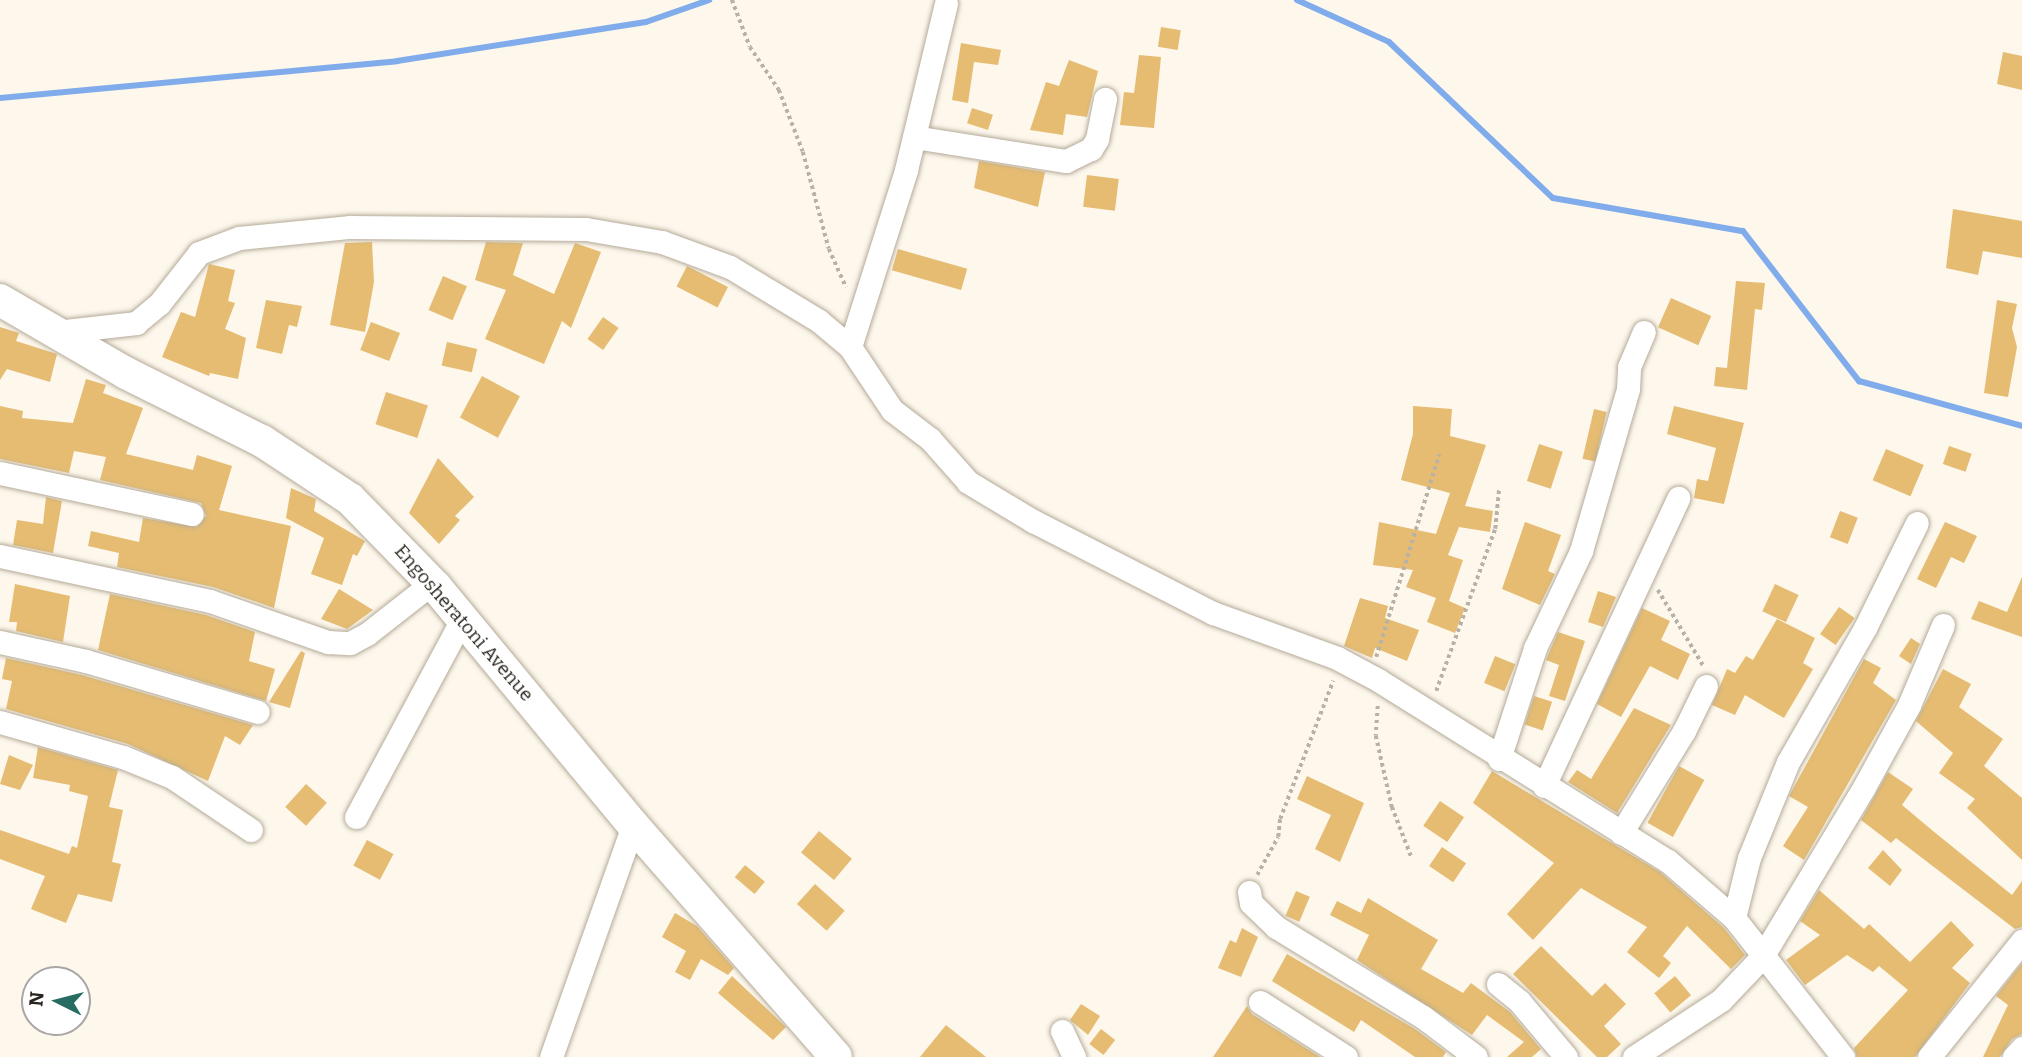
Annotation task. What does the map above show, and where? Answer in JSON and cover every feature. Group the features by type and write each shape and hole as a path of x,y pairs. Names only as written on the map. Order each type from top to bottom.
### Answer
{"street":[{"path":"850,347 914,137 946,4"},
{"path":"914,137 1066,161 1091,149 1097,139 1105,99"},
{"path":"56,332 136,323 159,304 199,253 239,238 350,227 539,226 586,229 662,242 730,267 819,321 850,347 892,410 930,439 968,482 1044,527 1213,613 1337,658 1374,678 1499,759 1668,861 1734,918 1843,1057"},
{"name":"Engosheratoni Avenue","path":"0,300 262,441 339,492 432,583 633,825 836,1057"},
{"path":"1499,759 1535,648 1581,551 1628,389 1629,367 1644,332"},
{"path":"0,473 192,513"},
{"path":"1544,786 1645,575 1678,498"},
{"path":"1734,918 1749,858 1788,762 1865,628 1917,523"},
{"path":"0,556 210,601 328,642 350,643 367,634 432,583"},
{"path":"356,817 462,619"},
{"path":"1634,1057 1721,1000 1762,957 1864,787 1909,705 1943,625"},
{"path":"0,642 86,661 258,712"},
{"path":"1621,834 1684,731 1706,686"},
{"path":"0,722 124,757 172,777 251,830"},
{"path":"551,1057 633,825"},
{"path":"1249,892 1262,916 1423,1017 1476,1057"},
{"path":"1929,1057 2022,941"},
{"path":"1498,984 1519,1001 1566,1057"},
{"path":"1260,1002 1346,1057"},
{"path":"1062,1031 1074,1057"},
{"path":"2014,1057 2022,1048"}],"path":[{"path":"732,0 750,47 779,90 803,152 830,248 860,317"},
{"path":"1411,856 1392,807 1376,736 1374,678 1439,455"},
{"path":"1428,713 1494,529 1499,488"},
{"path":"1645,575 1664,597 1707,671 1706,686"},
{"path":"1249,892 1279,837 1280,819 1337,658"}],"building":[{"path":"1161,27 1181,30 1178,50 1158,47"},
{"path":"961,43 1001,50 998,65 974,62 968,103 952,100"},
{"path":"2003,52 2022,56 2022,90 1997,84"},
{"path":"1139,55 1161,57 1154,128 1120,125 1124,92 1134,93"},
{"path":"1069,60 1098,71 1087,117 1066,114 1063,135 1030,130 1046,82 1059,86"},
{"path":"972,108 993,115 988,130 967,123"},
{"path":"979,161 1045,172 1038,207 974,188"},
{"path":"1087,175 1119,179 1115,211 1083,207"},
{"path":"1953,209 2022,221 2022,258 1983,251 1978,275 1946,268"},
{"path":"372,242 374,282 365,332 330,325 345,243"},
{"path":"486,242 523,243 513,275 554,294 575,243 601,252 571,328 562,321 544,364 485,339 506,290 475,280"},
{"path":"898,249 967,269 961,290 892,270"},
{"path":"209,264 235,270 228,301 235,303 225,329 246,338 238,379 210,373 209,376 162,357 181,312 195,317"},
{"path":"687,266 728,287 718,307 677,286"},
{"path":"443,276 467,286 452,320 429,310"},
{"path":"1736,281 1765,283 1762,310 1755,309 1747,390 1714,386 1716,367 1727,368"},
{"path":"1671,298 1711,316 1698,345 1658,327"},
{"path":"266,300 302,306 297,327 289,325 282,354 256,348"},
{"path":"1997,300 2017,304 2012,328 2017,347 2008,397 1984,393"},
{"path":"603,317 619,328 603,350 588,339"},
{"path":"371,322 400,333 389,361 360,350"},
{"path":"0,327 19,333 16,341 57,354 50,382 7,369 0,380"},
{"path":"447,342 477,349 472,372 442,365"},
{"path":"482,376 520,396 498,438 460,417"},
{"path":"86,379 106,385 103,393 143,408 126,454 193,470 197,455 232,466 219,510 291,526 274,608 213,587 117,567 119,553 88,546 91,531 139,542 143,518 197,527 206,516 201,503 100,480 106,457 74,451 69,473 0,459 0,406 23,411 22,418 73,423"},
{"path":"386,392 428,406 417,438 375,424"},
{"path":"1413,406 1452,409 1450,436 1486,445 1465,506 1493,511 1490,532 1459,527 1448,555 1463,560 1449,601 1465,608 1455,633 1427,622 1436,598 1406,587 1413,570 1373,565 1379,522 1436,534 1450,493 1401,480 1413,434"},
{"path":"1674,406 1744,423 1724,504 1694,498 1697,479 1708,481 1716,448 1667,434"},
{"path":"1594,409 1607,412 1595,462 1583,459"},
{"path":"1539,444 1563,452 1551,489 1527,481"},
{"path":"1949,446 1972,454 1966,472 1943,464"},
{"path":"1886,449 1924,465 1910,496 1873,480"},
{"path":"438,458 474,497 455,516 460,520 439,544 409,513"},
{"path":"291,488 316,499 314,511 365,541 357,556 353,554 342,585 311,574 324,538 286,518"},
{"path":"46,497 62,501 53,553 13,545 17,520 43,524"},
{"path":"1840,511 1858,518 1848,544 1830,537"},
{"path":"1525,522 1561,535 1548,571 1555,574 1540,605 1502,589"},
{"path":"1945,522 1977,536 1964,563 1951,557 1936,588 1917,579"},
{"path":"2022,577 2022,637 1971,619 1979,601 2007,612"},
{"path":"15,584 70,596 63,642 16,631 17,622 9,622"},
{"path":"1775,584 1799,595 1786,622 1762,611"},
{"path":"339,589 373,610 347,629 321,619"},
{"path":"1598,591 1616,597 1603,627 1588,622"},
{"path":"110,594 206,615 255,632 249,661 275,669 266,701 98,650"},
{"path":"1360,598 1388,606 1385,618 1419,630 1407,661 1375,648 1372,658 1344,646"},
{"path":"1839,607 1855,618 1836,645 1820,634"},
{"path":"1642,608 1670,621 1661,640 1690,654 1678,680 1650,666 1621,717 1597,704"},
{"path":"1777,619 1815,638 1803,663 1813,669 1784,718 1745,695 1735,715 1712,705 1727,669 1735,673 1746,656 1753,660"},
{"path":"1558,632 1585,641 1565,701 1549,696 1559,665 1546,660"},
{"path":"1911,638 1920,644 1911,664 1899,656"},
{"path":"301,651 305,653 290,708 269,702"},
{"path":"1495,656 1515,664 1505,691 1484,683"},
{"path":"6,658 82,675 253,725 240,745 225,736 208,781 128,744 6,709 12,681 2,679"},
{"path":"1864,659 1881,668 1873,683 1896,700 1804,860 1783,846 1808,807 1789,796"},
{"path":"1943,669 1971,684 1959,707 2003,739 1984,766 2022,798 2022,860 1967,808 1975,799 1939,773 1953,753 1916,721"},
{"path":"1534,696 1552,702 1543,730 1525,725"},
{"path":"1634,708 1671,725 1617,813 1568,782 1577,770 1591,779"},
{"path":"38,747 118,770 109,807 123,810 112,862 121,864 112,902 78,894 66,923 31,909 45,876 0,859 0,830 69,854 72,846 77,848 88,796 69,791 70,785 33,778"},
{"path":"9,755 33,765 20,790 0,784"},
{"path":"1679,766 1704,780 1673,837 1647,823"},
{"path":"1492,771 1660,872 1724,928 1745,955 1731,969 1687,926 1663,956 1671,963 1659,978 1627,952 1647,927 1581,888 1533,940 1507,914 1554,863 1473,803"},
{"path":"1888,772 1913,789 1902,805 1933,831 2012,895 2022,881 2022,927 2015,929 1896,838 1891,843 1861,820"},
{"path":"1307,776 1364,803 1340,862 1315,849 1331,815 1297,799"},
{"path":"306,784 327,803 306,826 285,807"},
{"path":"1440,801 1464,817 1447,842 1423,826"},
{"path":"819,831 852,859 834,880 801,852"},
{"path":"367,840 393,854 380,880 353,866"},
{"path":"1442,847 1466,863 1453,882 1429,866"},
{"path":"1883,850 1902,870 1890,886 1868,868"},
{"path":"745,865 765,882 755,894 735,877"},
{"path":"815,884 845,911 827,931 797,904"},
{"path":"1819,890 1864,929 1869,924 1910,962 1951,921 1974,945 1952,968 1970,983 1915,1057 1857,1057 1854,1048 1908,990 1879,966 1873,972 1847,955 1805,985 1786,960 1820,935 1800,921"},
{"path":"1296,891 1310,897 1299,922 1285,916"},
{"path":"1368,898 1438,940 1421,969 1463,993 1471,983 1510,1012 1541,1049 1532,1057 1507,1057 1524,1042 1487,1015 1472,1035 1357,960 1369,935 1330,915 1337,901 1361,913"},
{"path":"675,913 697,926 734,968 728,975 701,959 690,980 675,972 686,951 662,937"},
{"path":"1242,928 1258,937 1241,977 1218,968 1230,940 1236,943"},
{"path":"1541,946 1592,996 1605,983 1626,1004 1604,1026 1621,1044 1607,1057 1597,1057 1513,974"},
{"path":"1287,954 1415,1029 1446,1052 1443,1057 1415,1057 1361,1020 1354,1032 1272,981"},
{"path":"2022,963 2022,1034 2012,1039 2000,1057 1983,1057 2008,1005 1996,996"},
{"path":"732,976 786,1027 773,1040 718,993"},
{"path":"1675,976 1691,995 1670,1013 1654,993"},
{"path":"1081,1004 1100,1016 1088,1035 1070,1020"},
{"path":"1247,1006 1252,1014 1320,1057 1213,1057"},
{"path":"946,1025 986,1057 920,1057"},
{"path":"1101,1029 1115,1040 1103,1055 1089,1044"}],"waterway":[{"path":"0,98 397,61 646,22 709,0"},
{"path":"1297,0 1389,42 1553,198 1743,231 1859,381 2022,426"}]}
